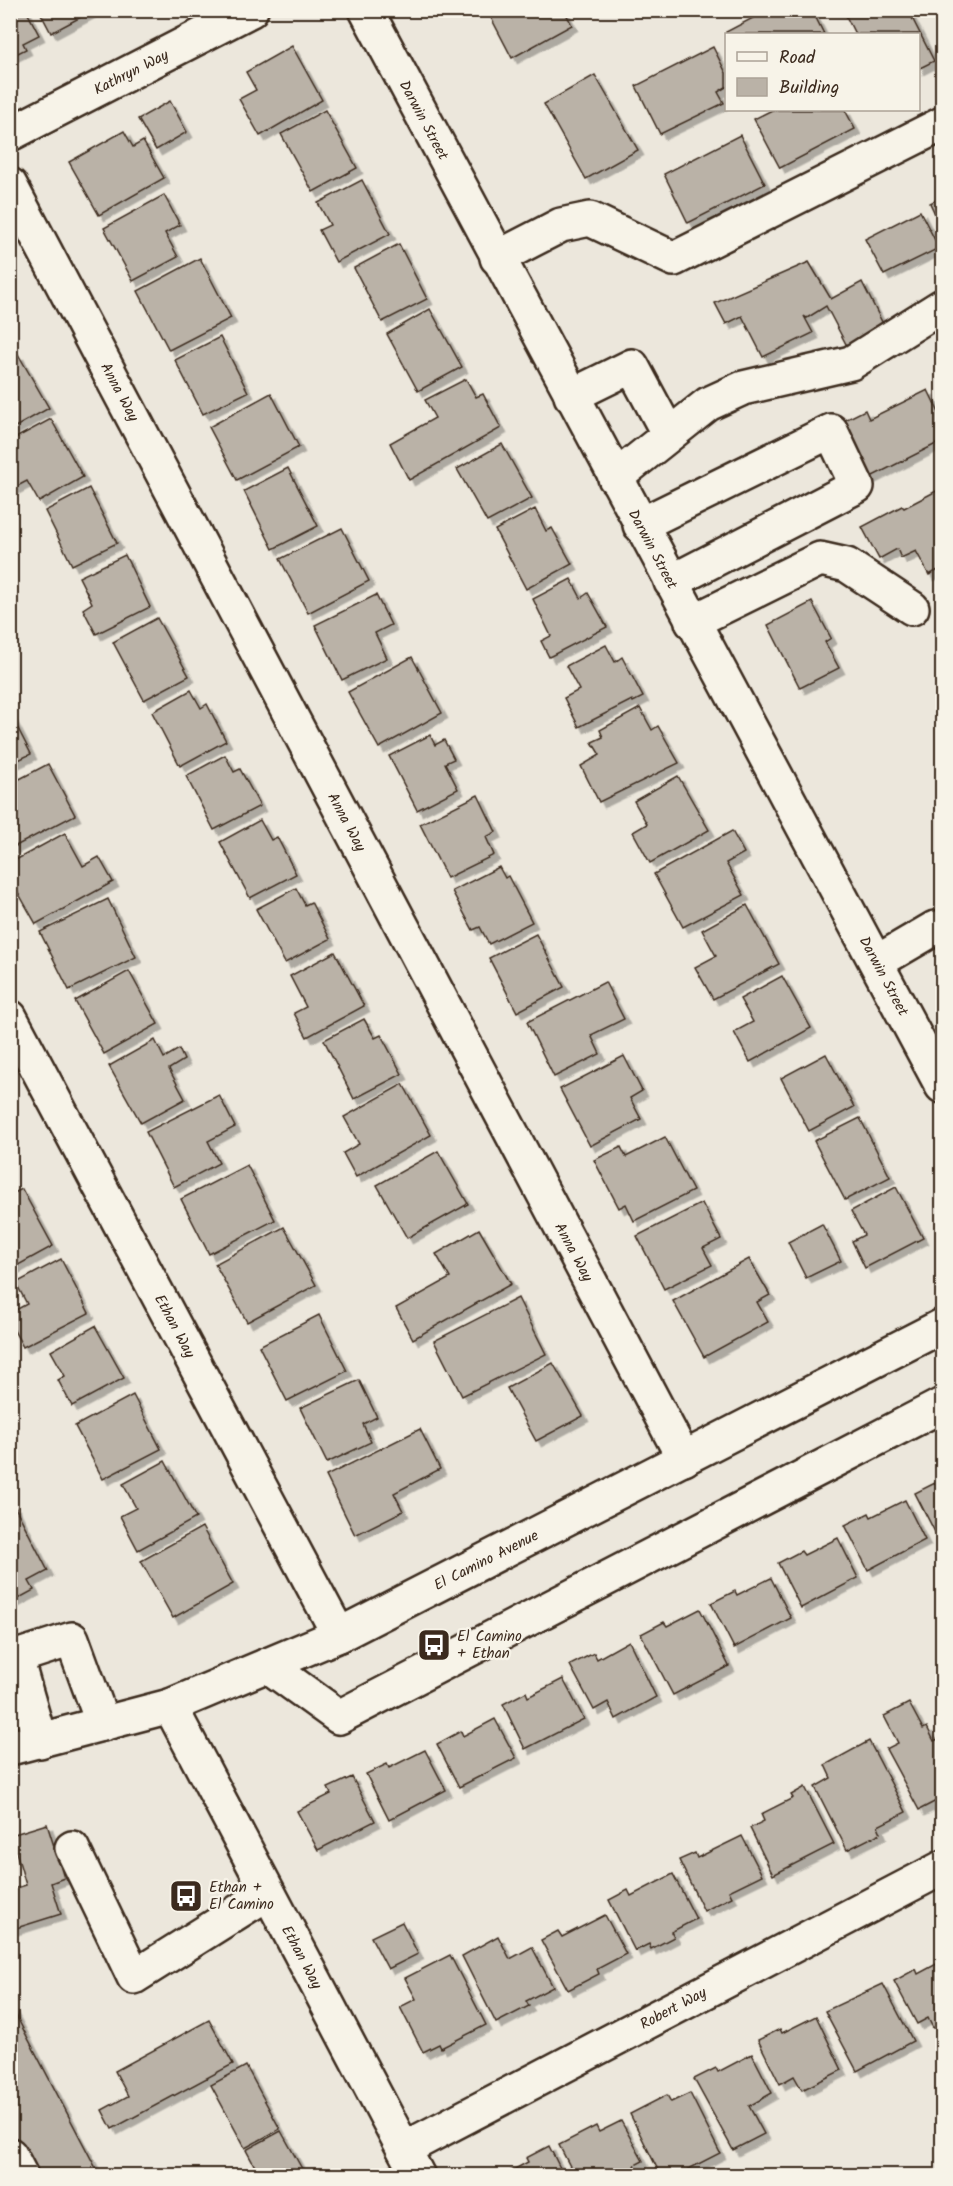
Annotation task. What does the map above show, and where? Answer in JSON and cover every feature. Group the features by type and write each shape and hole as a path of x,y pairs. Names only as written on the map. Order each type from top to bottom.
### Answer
{"street":[{"name":"Kathryn Way","path":"10,134 251,10"},
{"name":"Darwin Street","path":"366,10 670,582 942,1086"},
{"path":"497,258 561,225 590,219 674,259 942,124"},
{"name":"Anna Way","path":"10,185 684,1459"},
{"path":"615,478 668,433 708,404 742,388 851,363 942,306"},
{"path":"571,396 632,366 668,433"},
{"path":"640,525 831,430 856,486 670,582"},
{"path":"692,622 820,559 847,565 912,608"},
{"path":"877,962 935,928"},
{"name":"Ethan Way","path":"10,1017 339,1635"},
{"name":"El Camino Avenue","path":"25,1744 170,1706 339,1635 942,1326"},
{"path":"267,1665 339,1717 942,1405"},
{"path":"25,1744 13,1659 72,1639 103,1724"},
{"name":"Ethan Way","path":"170,1706 411,2162"},
{"path":"72,1848 134,1977 268,1893"},
{"name":"Robert Way","path":"411,2162 942,1868"},
{"path":"10,2155 21,2175"}],"building":[{"path":"10,10 26,10 39,35 23,43 26,49 10,57"},
{"path":"39,10 94,10 51,33"},
{"path":"487,10 564,10 572,25 512,58"},
{"path":"768,10 812,10 824,33 726,33"},
{"path":"843,10 908,10 920,33 854,33"},
{"path":"920,34 934,61 920,68"},
{"path":"292,46 322,100 260,136 239,99 256,90 246,72"},
{"path":"713,47 725,71 725,88 718,92 724,103 660,134 636,86"},
{"path":"595,75 638,150 586,179 544,104"},
{"path":"170,101 187,132 156,150 138,119"},
{"path":"325,110 357,168 313,192 281,134"},
{"path":"770,111 846,111 855,129 780,168 754,119"},
{"path":"124,131 133,147 143,141 164,178 99,215 69,162"},
{"path":"740,135 765,184 688,223 664,174"},
{"path":"362,180 390,234 336,262 319,230 330,225 318,203"},
{"path":"164,195 180,225 165,233 178,257 133,281 104,228"},
{"path":"942,197 942,229 930,203"},
{"path":"920,211 939,248 884,275 865,239"},
{"path":"399,244 427,299 382,322 354,268"},
{"path":"200,258 231,318 169,350 138,291"},
{"path":"809,262 831,299 862,282 884,326 847,346 826,306 807,318 804,316 813,333 763,357 742,316 726,324 715,303"},
{"path":"430,309 462,367 418,391 387,334"},
{"path":"220,337 248,392 203,414 175,360"},
{"path":"18,354 49,408 10,430 10,358"},
{"path":"466,379 476,397 483,394 501,428 409,480 390,443 435,418 425,400"},
{"path":"928,390 942,419 942,441 867,479 839,423 865,410 869,419"},
{"path":"271,393 299,447 237,480 209,427"},
{"path":"51,419 83,477 39,502 27,481 10,490 10,441"},
{"path":"502,444 532,498 487,522 457,469"},
{"path":"288,468 318,526 273,549 244,491"},
{"path":"89,488 117,543 72,565 45,511"},
{"path":"942,488 942,568 929,575 916,551 901,558 897,549 879,559 862,527"},
{"path":"535,509 546,531 552,528 572,564 526,589 495,530"},
{"path":"342,528 369,581 308,613 280,559"},
{"path":"125,555 150,607 96,634 83,609 92,603 79,577"},
{"path":"571,579 581,598 588,593 607,627 549,657 541,641 551,636 533,599"},
{"path":"376,595 391,625 375,633 387,658 342,680 315,625"},
{"path":"812,602 831,638 825,642 839,668 800,688 768,625"},
{"path":"157,618 189,676 144,700 113,642"},
{"path":"606,645 615,662 622,657 643,697 633,702 632,700 579,727 564,698 579,690 566,666"},
{"path":"412,657 442,713 379,748 348,692"},
{"path":"191,690 201,708 207,704 226,741 180,766 152,712"},
{"path":"640,708 652,730 658,726 679,763 599,802 581,766 600,755 592,742 603,737 600,730"},
{"path":"10,713 31,754 10,764"},
{"path":"430,735 435,745 444,740 454,759 445,763 458,789 417,810 389,756"},
{"path":"225,755 234,772 240,769 260,806 214,830 186,776"},
{"path":"48,764 75,815 10,849 10,784"},
{"path":"678,776 709,830 650,863 633,832 647,824 634,801"},
{"path":"478,795 496,832 486,837 494,855 447,878 420,824"},
{"path":"260,820 271,840 277,837 296,874 250,898 220,842"},
{"path":"732,831 744,853 726,863 744,895 683,927 654,874"},
{"path":"65,833 83,866 99,857 113,882 36,924 10,878 10,863"},
{"path":"499,867 505,878 508,876 532,922 489,944 480,927 473,930 452,891"},
{"path":"296,888 305,905 311,902 330,939 285,963 256,909"},
{"path":"108,899 136,957 69,990 40,932"},
{"path":"747,905 779,964 713,999 695,967 716,956 702,930"},
{"path":"536,934 564,987 517,1012 489,958"},
{"path":"335,952 364,1006 307,1037 294,1013 306,1007 290,976"},
{"path":"129,971 158,1024 104,1054 75,1001"},
{"path":"782,976 811,1028 750,1062 734,1032 753,1022 740,999"},
{"path":"605,982 624,1019 591,1035 600,1054 554,1077 527,1022"},
{"path":"364,1019 375,1038 381,1035 402,1074 354,1099 324,1040"},
{"path":"155,1040 164,1058 179,1049 184,1060 169,1069 185,1099 141,1123 109,1066"},
{"path":"826,1054 854,1107 809,1131 781,1078"},
{"path":"624,1056 642,1091 630,1098 641,1119 590,1146 560,1089"},
{"path":"403,1084 431,1135 356,1177 343,1153 359,1144 344,1117"},
{"path":"219,1095 235,1127 208,1141 219,1163 174,1187 146,1132"},
{"path":"860,1118 890,1177 845,1200 814,1141"},
{"path":"665,1137 693,1191 634,1221 626,1204 619,1208 594,1160 621,1147 626,1157"},
{"path":"438,1151 468,1204 407,1238 377,1185"},
{"path":"247,1165 275,1220 209,1254 181,1199"},
{"path":"896,1187 923,1238 865,1268 852,1241 864,1235 851,1211"},
{"path":"22,1189 53,1246 11,1269 10,1195"},
{"path":"702,1203 721,1239 703,1248 712,1265 664,1289 637,1236"},
{"path":"822,1224 841,1261 806,1278 788,1242"},
{"path":"284,1227 316,1285 247,1322 215,1264"},
{"path":"479,1229 511,1284 413,1339 396,1308 450,1278 436,1254"},
{"path":"61,1259 89,1313 23,1347 10,1323 10,1313 27,1304 16,1283"},
{"path":"749,1259 770,1295 757,1302 768,1322 704,1357 673,1301"},
{"path":"518,1298 546,1354 462,1396 434,1341"},
{"path":"319,1315 347,1371 287,1401 259,1346"},
{"path":"95,1326 124,1378 72,1406 58,1380 65,1376 51,1351"},
{"path":"553,1363 583,1416 536,1441 507,1388"},
{"path":"359,1380 377,1417 363,1424 371,1442 327,1463 300,1408"},
{"path":"133,1395 161,1449 103,1479 75,1426"},
{"path":"420,1429 440,1469 394,1493 403,1511 355,1535 326,1476"},
{"path":"165,1461 196,1518 138,1550 120,1516 136,1508 123,1484"},
{"path":"939,1481 942,1485 942,1536 938,1538 915,1493"},
{"path":"905,1500 925,1540 868,1570 845,1525 869,1513 871,1517"},
{"path":"14,1505 48,1571 29,1581 34,1590 10,1603 10,1507"},
{"path":"202,1527 233,1584 173,1618 141,1561"},
{"path":"838,1538 858,1578 801,1608 778,1563 801,1551 804,1555"},
{"path":"771,1578 791,1618 734,1648 711,1603 735,1591 737,1595"},
{"path":"700,1609 729,1666 673,1695 641,1634 664,1622 667,1626"},
{"path":"629,1641 656,1697 616,1719 608,1702 594,1710 570,1665 594,1653 597,1659"},
{"path":"563,1679 584,1719 525,1749 503,1704 526,1692 528,1697"},
{"path":"909,1703 923,1729 927,1727 934,1741 942,1737 942,1798 919,1810 886,1749 898,1743 884,1716"},
{"path":"495,1719 516,1758 459,1787 437,1744 461,1731 463,1736"},
{"path":"869,1741 906,1812 878,1826 881,1833 847,1850 815,1787 831,1778 825,1765"},
{"path":"425,1750 446,1790 389,1820 366,1774 387,1764 389,1768"},
{"path":"352,1777 375,1821 318,1850 297,1811 331,1794 328,1788"},
{"path":"805,1787 834,1844 773,1875 750,1828 764,1821 761,1814 793,1798 791,1795"},
{"path":"47,1824 64,1878 51,1883 61,1914 10,1930 10,1890 26,1885 11,1835"},
{"path":"742,1836 762,1875 729,1891 732,1897 704,1911 679,1860 695,1853 697,1858"},
{"path":"673,1874 696,1919 671,1932 674,1937 651,1949 649,1944 635,1951 609,1900 628,1890 631,1896"},
{"path":"605,1915 626,1954 597,1969 599,1974 568,1990 541,1940 558,1931 562,1937"},
{"path":"402,1922 418,1954 388,1969 371,1937"},
{"path":"498,1936 510,1959 532,1947 553,1987 526,2001 529,2006 496,2023 462,1956"},
{"path":"450,1955 486,2025 441,2048 439,2044 423,2052 400,2007 416,1999 405,1978"},
{"path":"942,1961 942,2023 933,2028 928,2018 917,2024 894,1981 916,1969 918,1974"},
{"path":"883,1984 913,2041 857,2071 825,2011"},
{"path":"10,2004 100,2176 33,2176 10,2129"},
{"path":"816,2016 842,2070 802,2090 794,2076 780,2084 758,2040 780,2029 782,2033"},
{"path":"209,2020 233,2064 112,2129 102,2110 128,2096 115,2071"},
{"path":"752,2054 772,2093 749,2106 764,2134 733,2150 694,2079 716,2068 718,2072"},
{"path":"246,2066 280,2129 245,2148 211,2085"},
{"path":"690,2093 720,2153 675,2176 661,2176 630,2114 667,2095 671,2102"},
{"path":"621,2121 643,2161 635,2165 640,2176 575,2176 559,2145 596,2126 599,2132"},
{"path":"281,2131 306,2176 260,2176 246,2150"},
{"path":"549,2146 564,2176 502,2176 528,2162 526,2158"}],"place":[{"name":"El Camino + Ethan","path":"434,1645"},
{"name":"Ethan + El Camino","path":"186,1896"}]}
